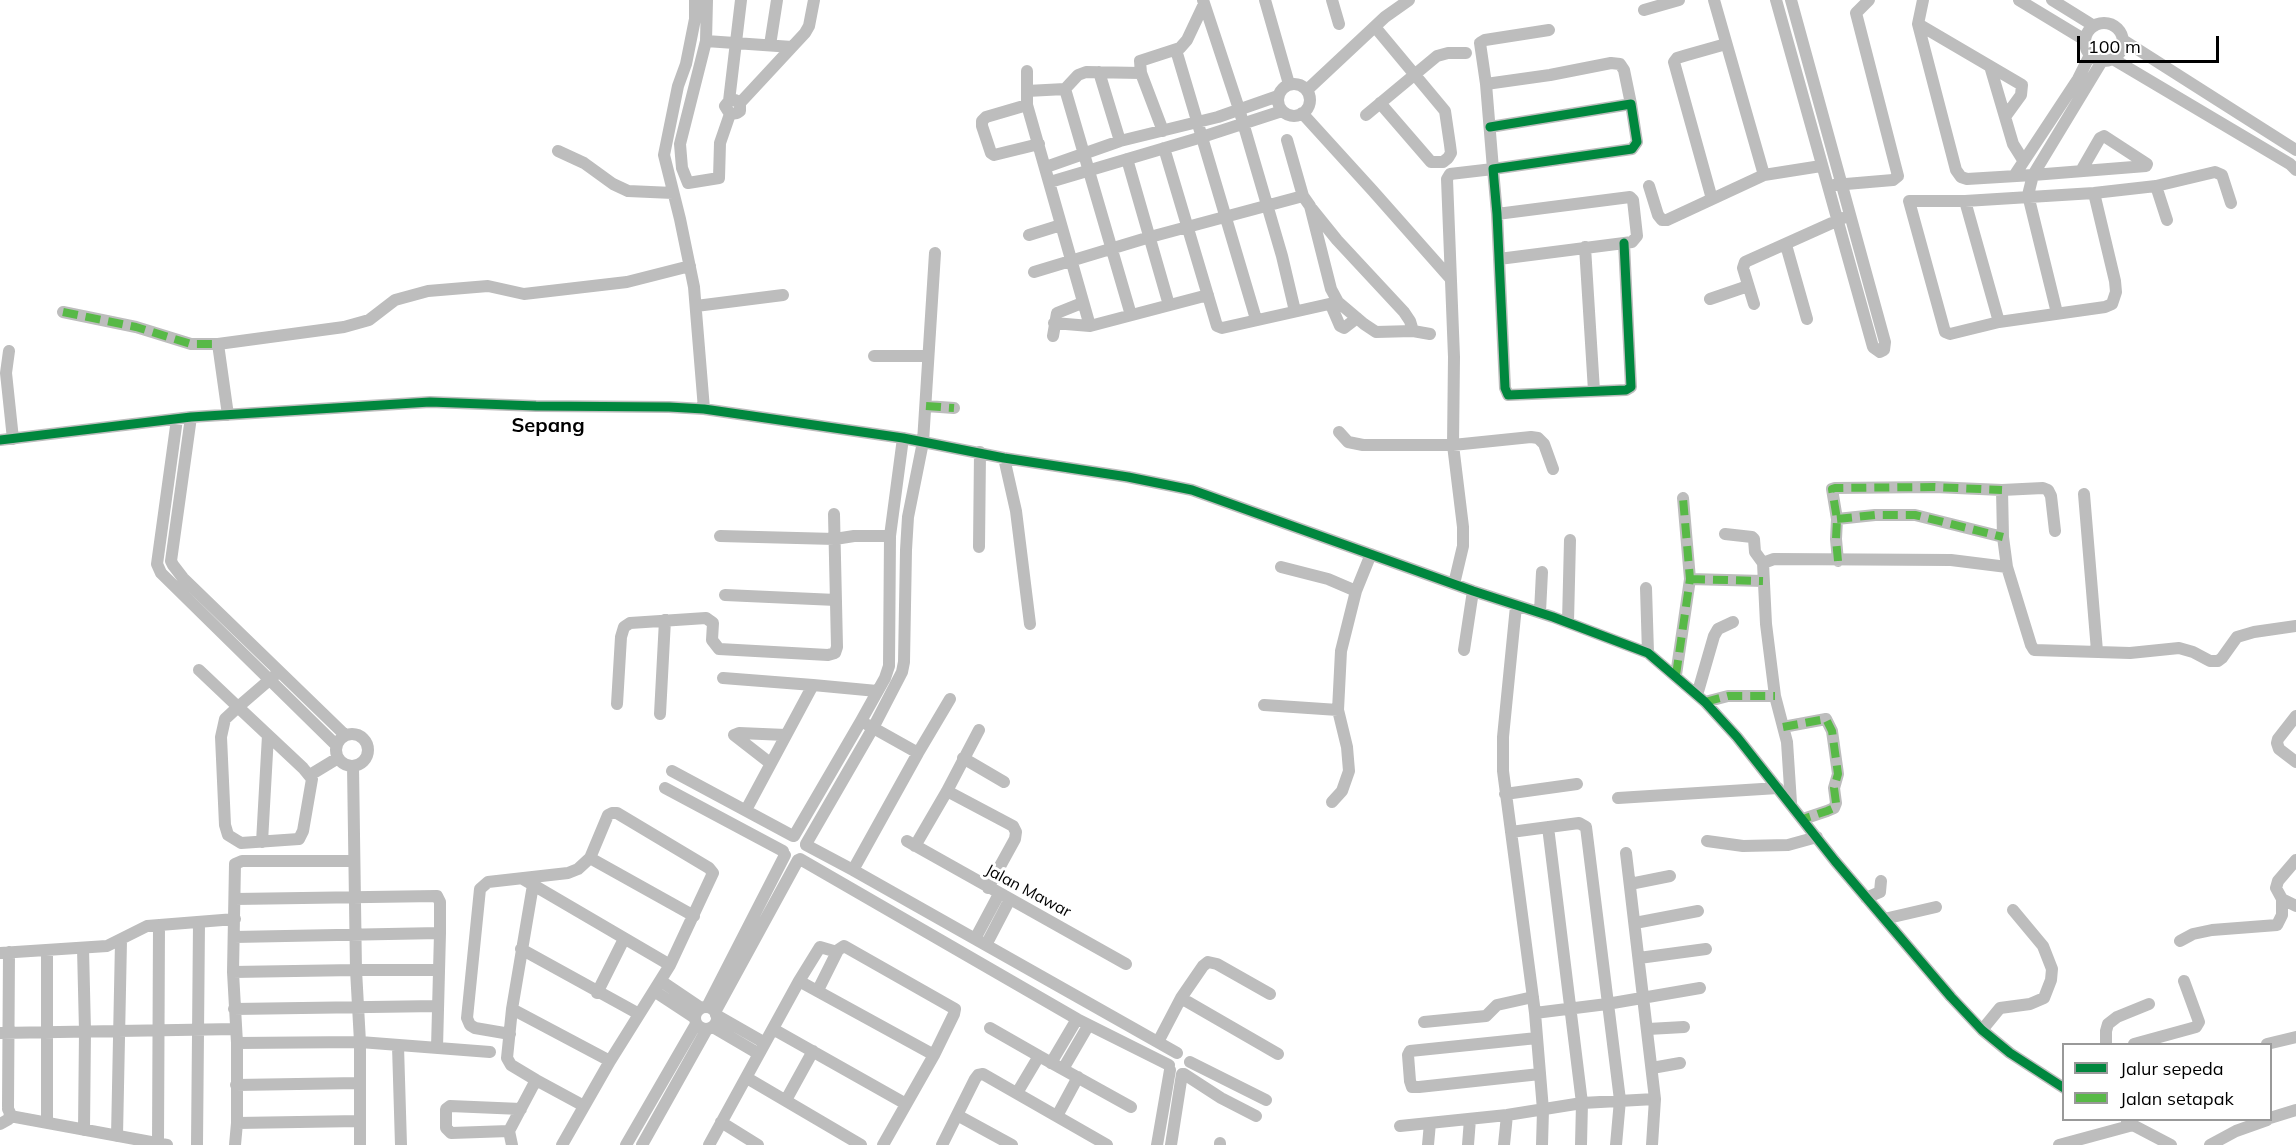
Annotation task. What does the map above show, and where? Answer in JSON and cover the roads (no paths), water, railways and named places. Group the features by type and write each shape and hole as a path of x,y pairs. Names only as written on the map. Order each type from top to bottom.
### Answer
{"street":[{"path":"684,0 695,19"},
{"path":"695,0 695,19 686,64 678,86 664,147 665,161 690,266 696,306 704,409"},
{"path":"707,0 706,41 680,144 682,168 688,183 719,178 720,143 730,114 725,106 734,102 808,29 814,0"},
{"path":"734,102 736,43 741,0"},
{"path":"770,45 777,0"},
{"path":"1265,0 1289,84"},
{"path":"1332,0 1339,24"},
{"path":"1307,90 1375,27 1409,0"},
{"path":"1644,10 1679,0"},
{"path":"1714,0 1764,175"},
{"path":"1776,0 1827,186 1843,218 1885,342 1884,350 1880,352 1873,347 1843,218 1840,183 1791,0"},
{"path":"1827,186 1840,183 1893,180 1898,173 1852,0"},
{"path":"1856,13 1869,0"},
{"path":"1923,0 1918,24 1956,170 1961,177 1967,179 2032,175 2146,166 2147,164 2104,136 2100,138 2081,171"},
{"path":"2019,0 2085,40 2102,58 2290,164 2296,170"},
{"path":"2052,0 2094,26"},
{"path":"1163,131 1139,64 1142,59 1176,50 1188,40 1204,2"},
{"path":"1204,2 1243,123 1295,311"},
{"path":"1918,24 2022,85 2021,95 2005,117"},
{"path":"2085,40 2088,32 2094,26 2109,24 2116,27 2123,40 2296,150"},
{"path":"1375,27 1445,111 1451,153 1448,158 1443,162 1431,162 1380,103"},
{"path":"1549,30 1485,40 1480,43 1486,84 1497,213 1505,388 1508,395 1626,390 1631,387 1633,378 1624,243"},
{"path":"2014,176 2023,160 2102,58 2121,51 2123,40"},
{"path":"706,41 792,47"},
{"path":"1712,199 1674,62 1677,58 1726,44"},
{"path":"1176,50 1256,319"},
{"path":"1366,115 1437,56 1448,53 1466,53"},
{"path":"1454,584 1463,546 1463,527 1454,445 1454,357 1447,175 1634,148 1637,142 1624,69 1620,64 1611,63 1486,84"},
{"path":"1990,66 2013,144 2023,160"},
{"path":"1027,72 1027,105 1090,326"},
{"path":"1027,91 1065,89 1078,75 1099,72 1141,73"},
{"path":"1099,72 1120,141"},
{"path":"2057,313 2028,195 2032,175 2083,82"},
{"path":"1289,84 1301,85 1307,90 1309,103 1302,113 1289,115 1282,111 1277,102 1281,88 1289,84"},
{"path":"1065,89 1131,315"},
{"path":"1046,167 1120,141 1198,123 1278,96"},
{"path":"1490,127 1631,104"},
{"path":"1027,105 986,117 982,121 982,126 991,153 994,155 1039,144"},
{"path":"1050,182 1282,111"},
{"path":"1302,113 1450,278"},
{"path":"1287,140 1335,304"},
{"path":"2036,144 2047,151"},
{"path":"1164,148 1217,326 1222,327 1335,304 1376,332 1413,331 1430,334"},
{"path":"558,151 628,191 673,193"},
{"path":"1127,159 1169,305"},
{"path":"1649,186 1658,215 1662,220 1674,218 1764,175 1821,166"},
{"path":"2094,193 2115,281 2115,298 2112,304 2105,307 1999,322 1950,334 1945,332 1909,201 1965,201 2028,195 2094,193 2156,186 2215,171 2222,175 2231,203"},
{"path":"2156,186 2167,220"},
{"path":"1497,213 1630,197 1633,200 1637,236 1632,242 1500,259"},
{"path":"1034,272 1267,205 1306,201"},
{"path":"1306,201 1337,240 1404,312 1413,331"},
{"path":"1965,201 1999,322"},
{"path":"1754,304 1743,264 1843,218"},
{"path":"1029,234 1061,225"},
{"path":"1786,245 1807,319"},
{"path":"1585,247 1594,391"},
{"path":"626,1145 706,1018 799,859 806,853 806,844 873,728 902,672 908,517 923,442 935,253"},
{"path":"63,312 136,327 192,344 218,344 344,327 369,320 395,300 428,291 488,286 524,294 627,282 690,266"},
{"path":"1710,299 1748,286"},
{"path":"696,306 783,295"},
{"path":"1054,323 1090,326 1208,295"},
{"path":"1053,336 1058,313 1062,309 1082,303"},
{"path":"218,344 228,415"},
{"path":"9,351 6,373 6,439 191,417 430,402 704,409 903,438 1191,490 1473,591 1568,622 1648,653 1701,698 1791,803 1866,898 1951,998 1982,1030 2010,1053 2062,1087"},
{"path":"874,356 928,356"},
{"path":"926,406 954,408"},
{"path":"191,417 185,461 167,540 157,564 161,573 336,745 338,758 344,764 353,766 364,760 369,748 362,736 354,733 345,735 336,745"},
{"path":"177,419 171,460 167,540 171,561 176,570 345,735"},
{"path":"1339,432 1348,442 1355,444 1454,445 1538,438 1549,454 1552,469"},
{"path":"642,1145 706,1018 784,853 785,841 794,836 877,692 889,666 890,536 903,438"},
{"path":"979,547 980,452"},
{"path":"1004,458 1016,511 1030,624"},
{"path":"171,460 185,461"},
{"path":"897,482 914,486"},
{"path":"1838,561 1837,519 1832,494 1834,488 1934,487 2048,490 2055,531"},
{"path":"2002,490 2003,537 2007,567 2034,650 2130,654 2179,648 2210,661 2218,661 2237,637 2296,626"},
{"path":"2084,494 2097,651"},
{"path":"1676,675 1690,579 1683,498"},
{"path":"617,704 624,627 630,623 699,618 710,620 713,623 712,640 719,649 828,655 835,653 837,647 834,514"},
{"path":"892,514 908,517"},
{"path":"1837,519 1875,515 1915,515 1951,522 2003,537"},
{"path":"1725,534 1752,537 1755,552 1763,563 1766,624 1775,696 1790,762 1791,803"},
{"path":"720,536 835,539 854,536 890,536"},
{"path":"1568,622 1570,540"},
{"path":"1332,802 1342,790 1349,771 1347,747 1338,710 1341,651 1356,591 1371,554"},
{"path":"1763,563 1774,559 1951,560 2007,567"},
{"path":"1281,567 1328,579 1356,591"},
{"path":"1540,612 1542,572"},
{"path":"1690,579 1763,581"},
{"path":"1646,588 1648,653"},
{"path":"1464,650 1473,591"},
{"path":"725,595 836,600"},
{"path":"1516,606 1503,737 1505,794 1535,1013 1543,1110 1542,1145"},
{"path":"660,714 665,620"},
{"path":"1701,698 1714,636 1718,629 1733,622"},
{"path":"889,628 904,628"},
{"path":"199,670 238,707 267,735 310,775 312,783 301,837 296,840 241,843 228,835 225,825 221,737 225,719 238,707 270,680 279,671"},
{"path":"723,678 877,692"},
{"path":"746,810 813,686"},
{"path":"1701,698 1775,696"},
{"path":"853,870 950,699"},
{"path":"1264,705 1338,710"},
{"path":"2296,717 2277,743 2279,749 2296,762"},
{"path":"1783,727 1826,719 1832,731 1838,774 1834,788 1836,803 1834,808 1803,819"},
{"path":"861,720 918,753"},
{"path":"979,730 947,791 1006,821 1013,826 1016,832 999,894 980,942"},
{"path":"771,763 734,735 740,733 786,735"},
{"path":"262,842 267,735"},
{"path":"310,775 338,758"},
{"path":"963,758 1004,782"},
{"path":"353,766 353,861 360,1042 360,1145"},
{"path":"672,771 801,838 806,844 1177,1053 1170,1058 1179,1069 1221,1098 1256,1116"},
{"path":"1505,794 1577,784"},
{"path":"665,788 791,859 799,859 1088,1026 1179,1069 1266,1100"},
{"path":"1618,798 1778,788"},
{"name":"Jalan Mawar","path":"947,791 911,843 1126,964"},
{"path":"510,1034 475,1028 470,1025 467,1018 480,889 488,882 528,882 578,869 590,858 608,815 617,813 710,868 712,873 710,881 670,965 610,1061 562,1145"},
{"path":"1511,832 1580,823 1586,827 1620,1100 1616,1145"},
{"path":"1548,827 1582,1103 1581,1145"},
{"path":"1707,841 1743,846 1788,845 1817,837"},
{"path":"1626,853 1655,1099 1652,1145"},
{"path":"590,858 694,916"},
{"path":"2180,941 2193,934 2212,930 2277,925 2282,915 2282,899 2276,888 2278,881 2296,860"},
{"path":"235,1145 237,1123 237,1043 234,1009 236,864 238,862 353,861"},
{"path":"1630,884 1670,876"},
{"path":"1866,898 1880,891 1881,881"},
{"path":"528,882 670,965"},
{"path":"528,882 507,1058 509,1062 536,1080 584,1106"},
{"path":"235,899 437,896 440,902 437,1048"},
{"path":"2282,899 2296,906"},
{"path":"1884,919 1936,907"},
{"path":"1982,1030 2000,1008 2030,1004 2044,998 2051,980 2052,969 2046,952 2013,910"},
{"path":"1635,923 1698,911"},
{"path":"159,925 159,1030 163,1144 4,1113 4,952 107,946 147,926 159,925 199,923 235,919"},
{"path":"197,1145 196,1029 199,923"},
{"path":"234,937 440,933"},
{"path":"597,993 624,939"},
{"path":"117,1136 121,940"},
{"path":"709,1145 820,947 837,952"},
{"path":"818,990 837,952 840,948 846,947 953,1007 954,1014 883,1145"},
{"path":"83,948 84,1130"},
{"path":"521,949 597,993 639,1014"},
{"path":"1639,958 1706,949"},
{"path":"47,950 47,1123"},
{"path":"1158,1042 1181,998 1203,966 1212,962 1270,994"},
{"path":"234,972 439,970"},
{"path":"799,981 933,1055"},
{"path":"2138,1043 2196,1027 2199,1022 2184,981"},
{"path":"657,986 759,1054"},
{"path":"1535,1013 1607,1004 1700,988"},
{"path":"1424,1022 1486,1016 1497,1005 1533,997"},
{"path":"1181,998 1278,1054"},
{"path":"2106,1043 2108,1024 2117,1017 2149,1004"},
{"path":"234,1009 438,1006"},
{"path":"512,1009 610,1061"},
{"path":"706,1018 765,1043"},
{"path":"1051,1063 1077,1019"},
{"path":"1063,1069 1088,1026"},
{"path":"1648,1029 1684,1027"},
{"path":"990,1028 1131,1107"},
{"path":"4,1033 236,1029"},
{"path":"773,1029 906,1104"},
{"path":"2271,1043 2296,1037"},
{"path":"1537,1038 1410,1051 1408,1055 1410,1081 1412,1087 1419,1087 1540,1074"},
{"path":"237,1043 360,1042 490,1052"},
{"path":"398,1046 400,1145"},
{"path":"786,1100 813,1052"},
{"path":"1017,1093 1039,1056"},
{"path":"1652,1068 1680,1063"},
{"path":"1157,1145 1179,1069"},
{"path":"1171,1145 1179,1069"},
{"path":"942,1145 978,1075 982,1074 1107,1145"},
{"path":"1057,1116 1078,1077"},
{"path":"747,1078 861,1145"},
{"path":"512,1145 509,1131 536,1080"},
{"path":"236,1085 359,1083"},
{"path":"1400,1126 1507,1115 1582,1103 1655,1099"},
{"path":"509,1131 451,1133 446,1128 446,1109 450,1106 521,1109"},
{"path":"2272,1118 2296,1110"},
{"path":"957,1115 1012,1145"},
{"path":"1504,1145 1507,1115"},
{"path":"1468,1145 1470,1119"},
{"path":"237,1123 360,1121"},
{"path":"2059,1145 2126,1121 2171,1145"},
{"path":"2210,1145 2236,1131 2264,1121"},
{"path":"722,1122 758,1145"},
{"path":"1428,1145 1430,1124"}],"district":[{"name":"Sepang","path":"548,426"}]}
